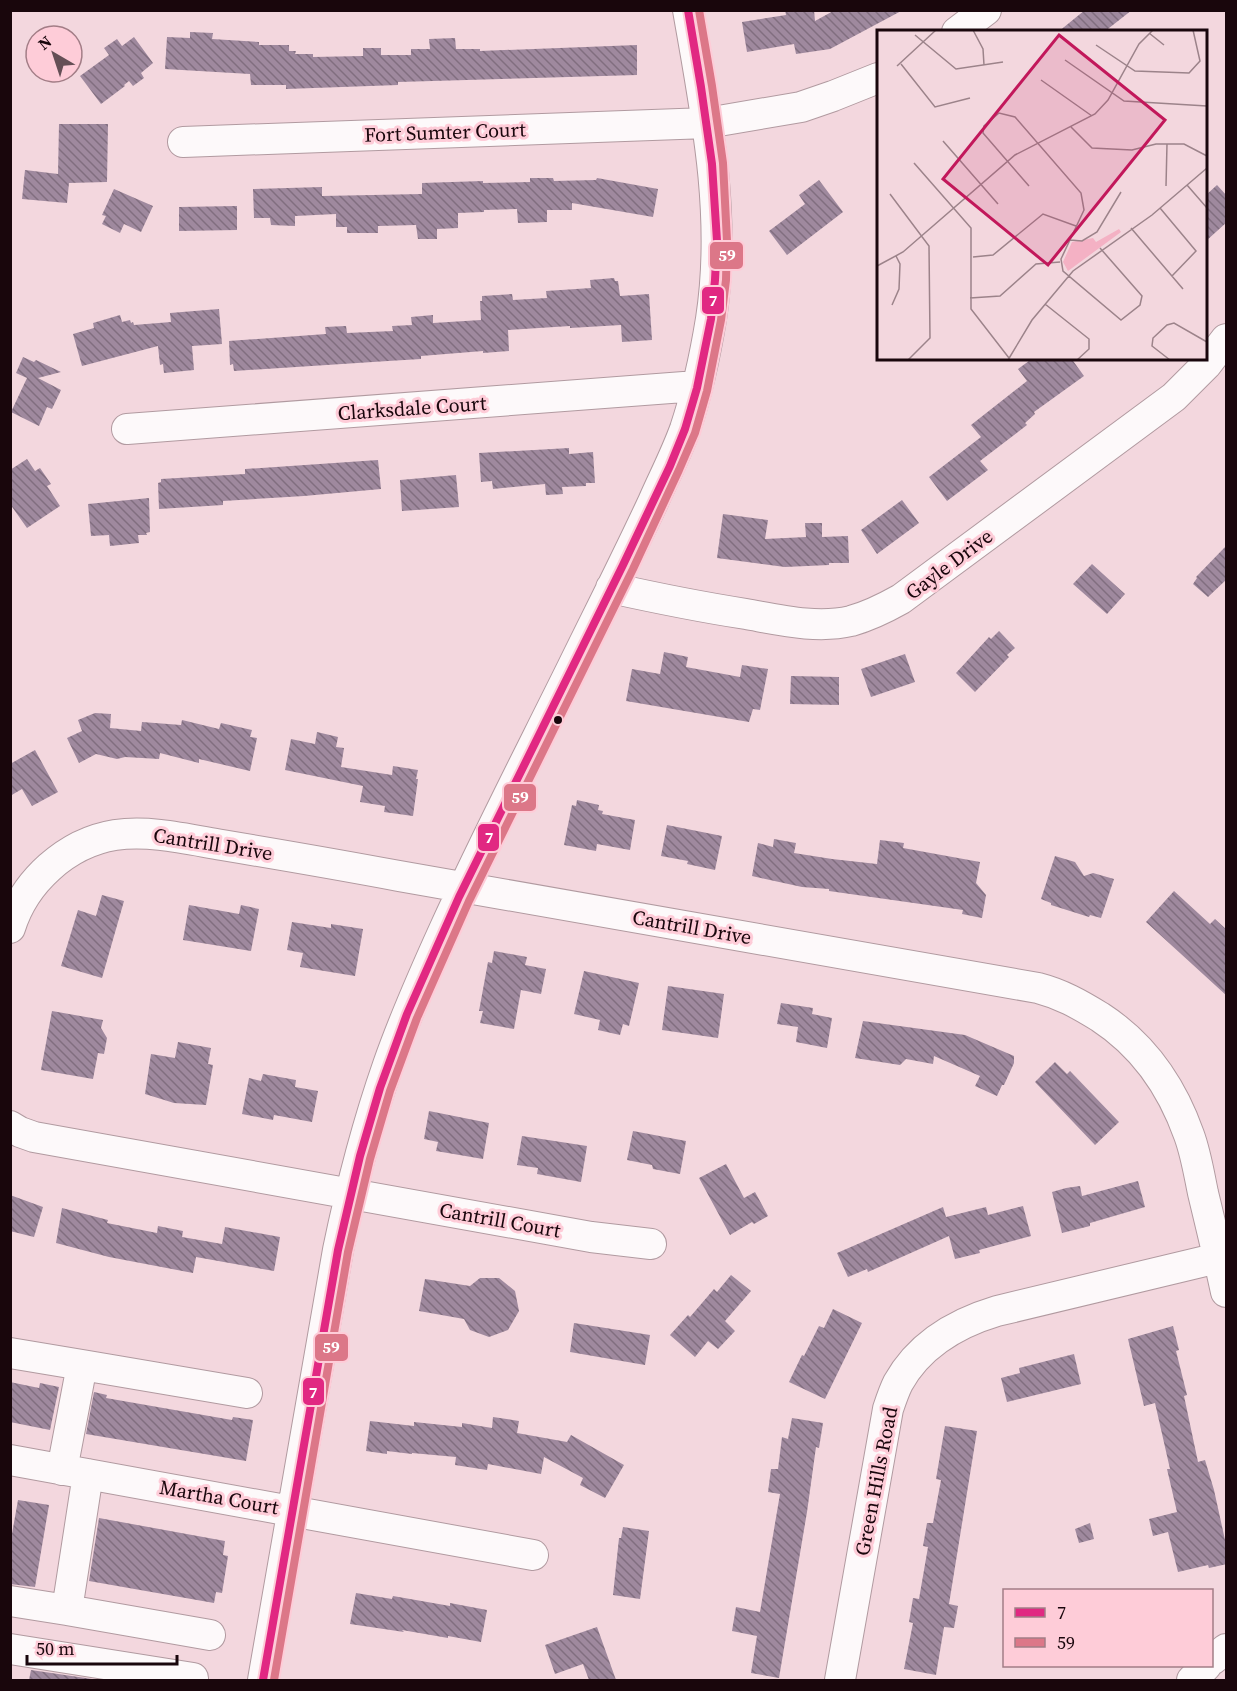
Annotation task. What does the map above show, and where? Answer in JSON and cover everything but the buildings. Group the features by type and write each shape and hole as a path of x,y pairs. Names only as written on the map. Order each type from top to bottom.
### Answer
{"street":[{"path":"263,1680 338,1250 350,1193 388,1063 419,986 463,888 673,458 685,428 697,386 706,344 715,279 717,214 707,123 688,10"},
{"path":"960,30 986,10"},
{"name":"Fort Sumter Court","path":"183,142 707,123 801,107 877,79"},
{"name":"Gayle Drive","path":"611,588 784,621 819,624 849,621 877,612 901,599 1174,397 1206,365 1227,339"},
{"name":"Clarksdale Court","path":"127,429 697,386"},
{"name":"Cantrill Drive","path":"10,928 21,902 31,886 45,871 72,851 90,842 133,833 291,856 1058,993 1114,1026 1138,1048 1159,1073 1175,1101 1190,1137 1227,1292"},
{"path":"10,1126 34,1137 350,1193"},
{"name":"Cantrill Court","path":"350,1193 591,1237 651,1244"},
{"name":"Green Hills Road","path":"840,1680 888,1409 898,1384 911,1364 930,1345 950,1330 975,1318 1218,1258"},
{"path":"10,1353 247,1393"},
{"path":"67,1610 82,1365"},
{"name":"Martha Court","path":"11,1461 294,1510 533,1555"},
{"path":"10,1601 210,1635"},
{"path":"1213,1659 1227,1648"},
{"path":"10,1649 91,1671 193,1678"},
{"path":"1192,1680 1204,1667"}],"transit line":[{"name":"7","path":"263,1680 338,1250 360,1156 380,1088 407,1014 459,897 670,466 685,429 697,388 711,319 717,241 712,164 688,10"},
{"name":"59","path":"274,1680 348,1252 370,1159 390,1091 417,1018 469,901 633,569 679,470 695,433 707,391 721,320 726,280 727,241 723,163 699,10"}]}
